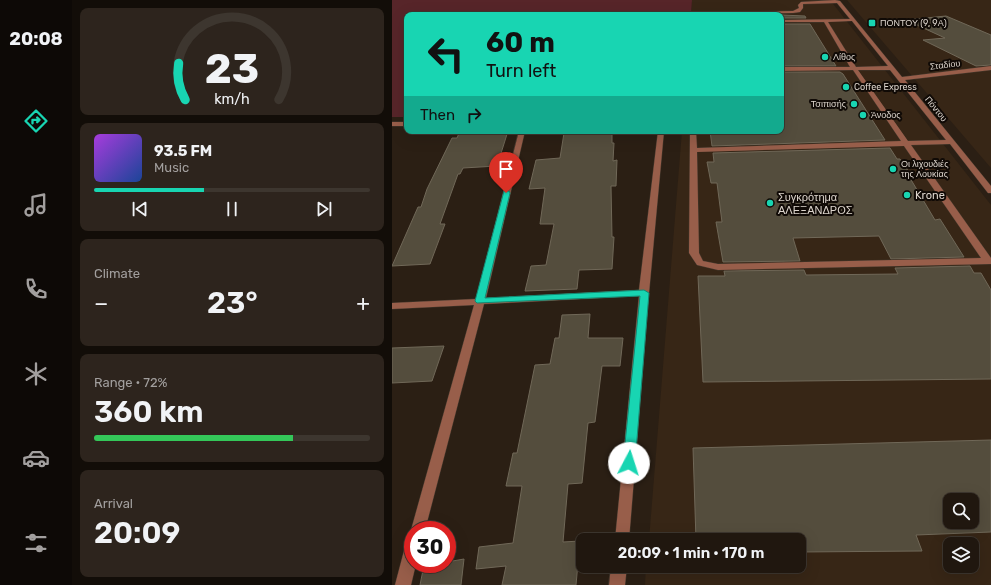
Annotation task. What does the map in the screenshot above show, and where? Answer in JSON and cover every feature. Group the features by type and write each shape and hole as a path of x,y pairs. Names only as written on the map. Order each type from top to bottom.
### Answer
{"street":[{"path":"784,12 798,11 801,8 800,5 802,3 838,1"},
{"name":"Πόντου","path":"838,1 991,191"},
{"path":"825,20 854,68 989,261"},
{"path":"784,21 853,20"},
{"path":"784,69 892,68"},
{"name":"Σταδίου","path":"901,79 991,68"},
{"path":"392,124 404,124"},
{"path":"420,521 480,301 521,134"},
{"path":"623,533 644,293 661,134"},
{"path":"693,134 694,253 700,263 718,267 989,261"},
{"path":"693,150 952,142"},
{"path":"392,306 644,293"},
{"path":"403,585 406,573"},
{"path":"618,585 619,573"}],"shaded area":[{"path":"392,0 692,0 691,12 404,12 404,117 392,117"},
{"path":"692,0 830,0 991,205 991,585 645,585 646,573 806,573 806,533 650,533 682,134 784,134 784,12 691,12"},
{"path":"847,0 991,0 991,168"}],"building":[{"path":"784,15 805,16 806,18 784,18"},
{"path":"946,16 991,35 991,65 976,66 923,40 945,38 906,20"},
{"path":"784,24 810,24 836,66 784,66"},
{"path":"784,72 840,72 843,74 885,140 712,146 710,134 784,134"},
{"path":"459,134 507,134 497,166 463,168 460,174 458,174 440,224 445,224 430,264 392,266 418,207 421,207 427,189 452,138 457,138"},
{"path":"564,134 612,134 612,143 614,143 613,161 617,160 616,186 611,186 612,237 614,237 612,269 579,270 577,289 525,291 531,266 546,265 554,224 540,224 545,188 529,189 536,160 560,158"},
{"path":"890,148 897,159 900,159 913,178 910,178 935,220 940,219 964,257 891,259 879,236 793,238 800,261 723,262 716,222 722,222 717,183 711,183 707,162 714,162 713,153"},
{"path":"970,266 974,273 981,273 991,290 991,379 703,382 698,276 725,276 724,271 804,270 806,275 898,274 895,268"},
{"path":"590,314 588,338 623,338 620,366 602,366 595,422 588,423 582,483 568,484 563,542 576,541 576,585 502,585 506,566 476,569 479,547 513,543 522,486 506,486 513,453 517,453 535,365 550,364 555,338 559,338 562,315"},
{"path":"444,346 432,381 392,383 392,348"},
{"path":"991,440 991,532 916,535 922,551 806,552 806,533 696,533 693,448"},
{"path":"464,559 461,585 420,585 422,573 456,573 456,560"}],"place":[{"name":"ΠΟΝΤΟΥ (9, 9Α)","path":"872,23"},
{"name":"Λίθος","path":"825,57"},
{"name":"Coffee Express","path":"846,87"},
{"name":"Τσιπισής","path":"854,104"},
{"name":"Άνοδος","path":"863,115"},
{"name":"Οι λιχουδιές της Λουκίας","path":"893,169"},
{"name":"Krone","path":"907,195"},
{"name":"Συγκρότημα ΑΛΕΞΑΝΔΡΟΣ","path":"770,203"}],"route":[{"path":"506,193 480,301 644,293 629,463"}]}
